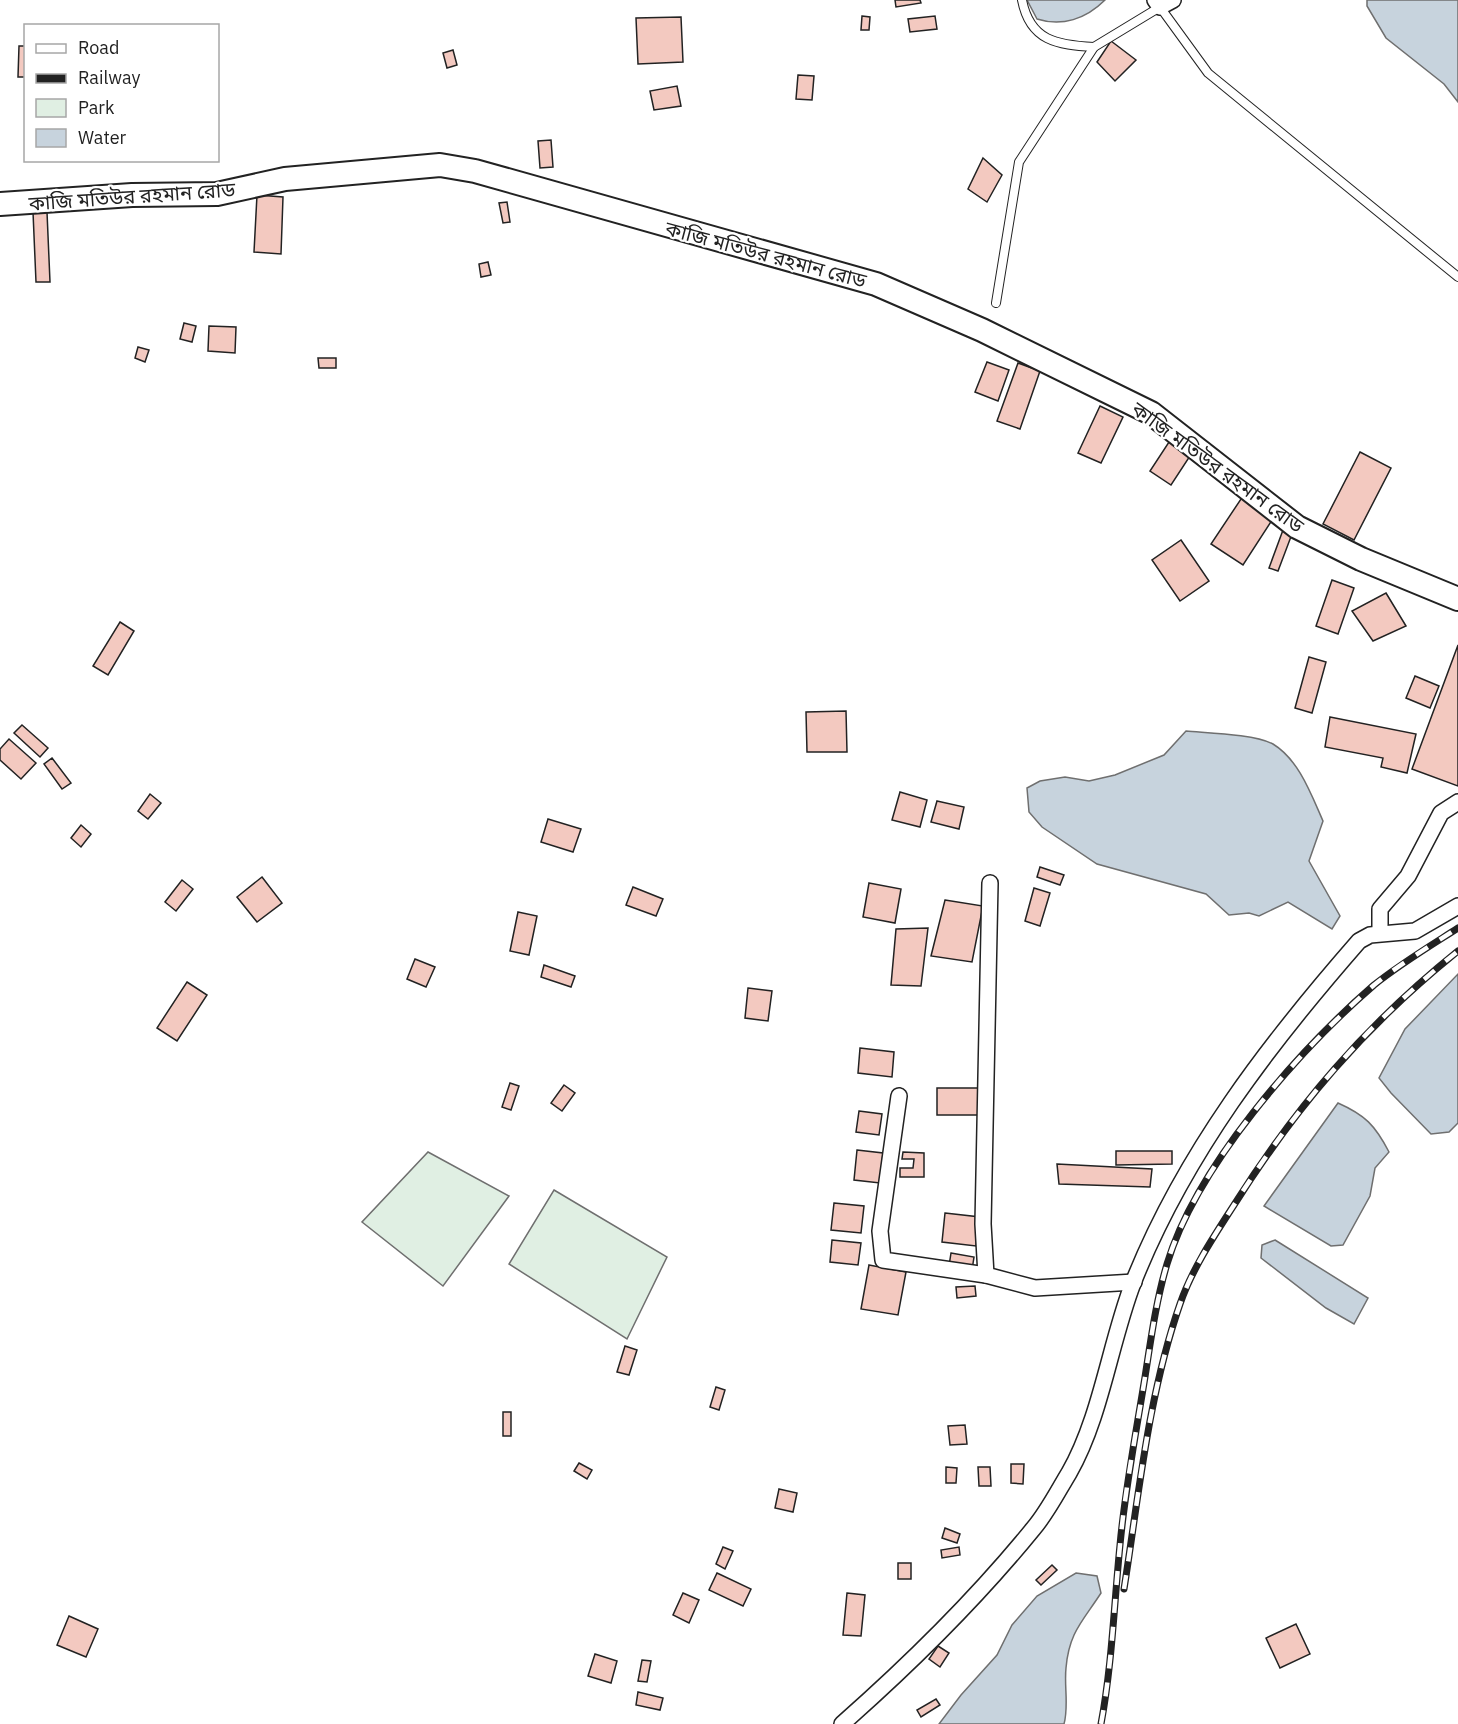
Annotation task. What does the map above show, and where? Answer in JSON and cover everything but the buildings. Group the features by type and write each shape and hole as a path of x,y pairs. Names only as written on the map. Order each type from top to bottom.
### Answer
{"main road":[{"name":"কাজি মতিউর রহমান রোড","path":"0,204 132,195 217,194 285,179 440,165 475,171 876,284 982,330 1151,413 1297,527 1361,559 1458,599"}],"street":[{"path":"1380,933 1380,909 1408,876 1442,813 1458,802"},
{"path":"986,1275 983,1224 990,883"},
{"path":"842,1724 897,1676 1035,1528 1070,1470 1084,1441 1115,1334 1134,1282 1175,1192 1198,1150 1257,1065 1359,941 1380,933 1415,931 1458,906"},
{"path":"899,1096 880,1231 884,1260 986,1275 1035,1288 1134,1282"}],"lane":[{"path":"1022,0 1032,27 1040,35 1070,45 1094,47"},
{"path":"996,303 1019,162 1094,47 1163,2 1208,73 1458,277"}],"green space":[{"path":"428,1152 509,1196 443,1286 362,1222"},
{"path":"554,1190 667,1257 627,1339 509,1264"}],"water":[{"path":"1027,0 1105,0 1082,16 1073,20 1056,22 1037,19"},
{"path":"1367,0 1458,0 1458,102 1444,84 1386,38 1367,6"},
{"path":"1186,731 1243,736 1265,741 1282,751 1297,768 1323,821 1309,861 1340,916 1332,929 1288,902 1259,916 1249,913 1229,915 1206,894 1097,864 1042,827 1029,812 1027,788 1040,781 1065,777 1089,781 1115,775 1164,755"},
{"path":"1458,974 1458,1123 1449,1132 1431,1134 1379,1078 1405,1029"},
{"path":"1338,1103 1368,1122 1389,1152 1375,1168 1370,1196 1343,1245 1331,1246 1264,1206"},
{"path":"1275,1240 1368,1298 1354,1324 1326,1308 1261,1258 1262,1245"},
{"path":"1076,1573 1097,1576 1101,1593 1078,1628 1070,1645 1066,1668 1064,1724 939,1724 961,1695 997,1655 1012,1625 1037,1596"}],"railway":[{"path":"1101,1724 1108,1680 1122,1524 1131,1461 1160,1292 1167,1264 1181,1227 1225,1150 1253,1113 1314,1043 1374,985 1458,928"},
{"path":"1124,1589 1146,1445 1160,1374 1180,1304 1197,1265 1258,1168 1308,1100 1335,1068 1393,1008 1458,951"}]}
